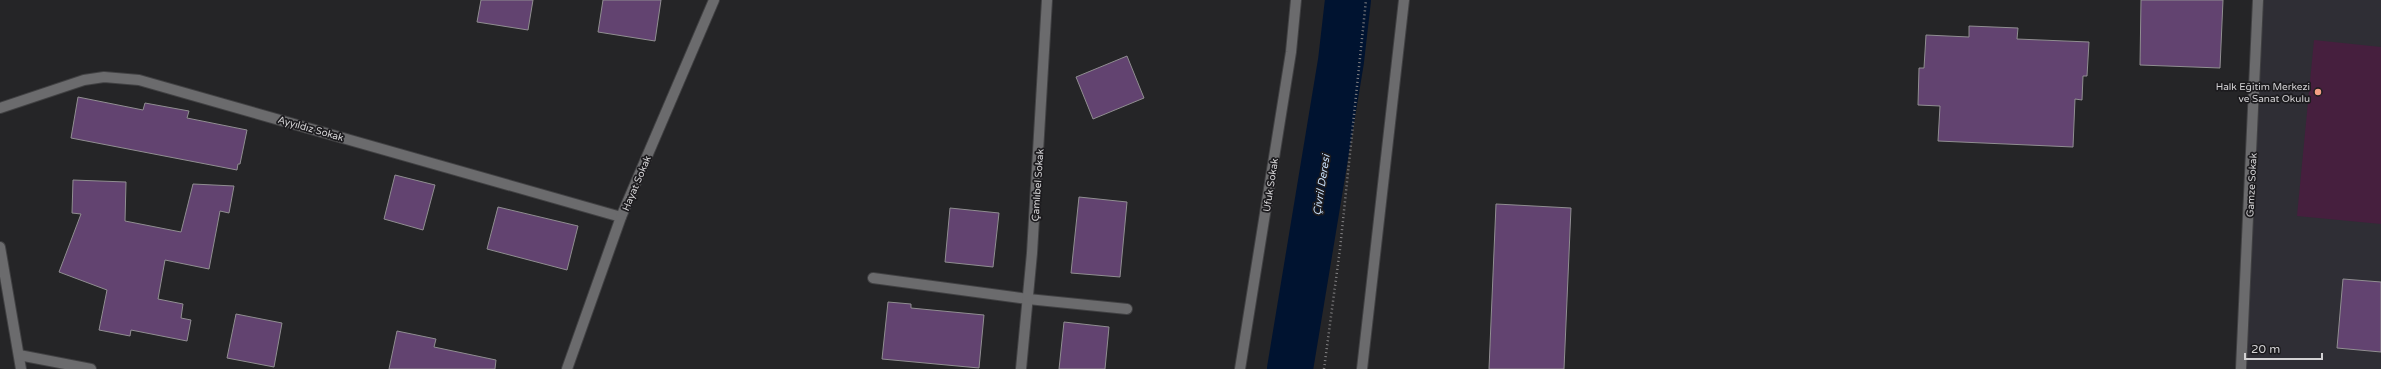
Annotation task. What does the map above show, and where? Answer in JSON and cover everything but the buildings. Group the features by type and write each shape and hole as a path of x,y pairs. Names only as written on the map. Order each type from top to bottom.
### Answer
{"street":[{"name":"Hayat Sokak","path":"567,369 621,217 714,0"},
{"name":"Çamlıbel Sokak","path":"1021,369 1028,299 1047,0"},
{"name":"Ufuk Sokak","path":"1240,369 1291,52 1296,0"},
{"path":"1362,369 1404,0"},
{"name":"Gamze Sokak","path":"2241,369 2258,0"},
{"name":"Ayyıldız Sokak","path":"0,108 84,80 104,77 139,80 621,217"},
{"path":"0,247 21,369"},
{"path":"873,278 1028,299 1127,309"},
{"path":"19,355 91,369"}],"path":[{"path":"1324,369 1340,249 1366,0"}],"shaded area":[{"name":"Halk Eğitim Merkezi ve Sanat Okulu","path":"2258,0 2381,0 2381,369 2241,369"},
{"path":"2314,40 2381,47 2381,224 2297,216"}],"waterway":[{"name":"Çivril Deresi","path":"1290,369 1341,61 1348,0"}],"place":[{"name":"Halk Eğitim Merkezi ve Sanat Okulu","path":"2318,92"}]}
